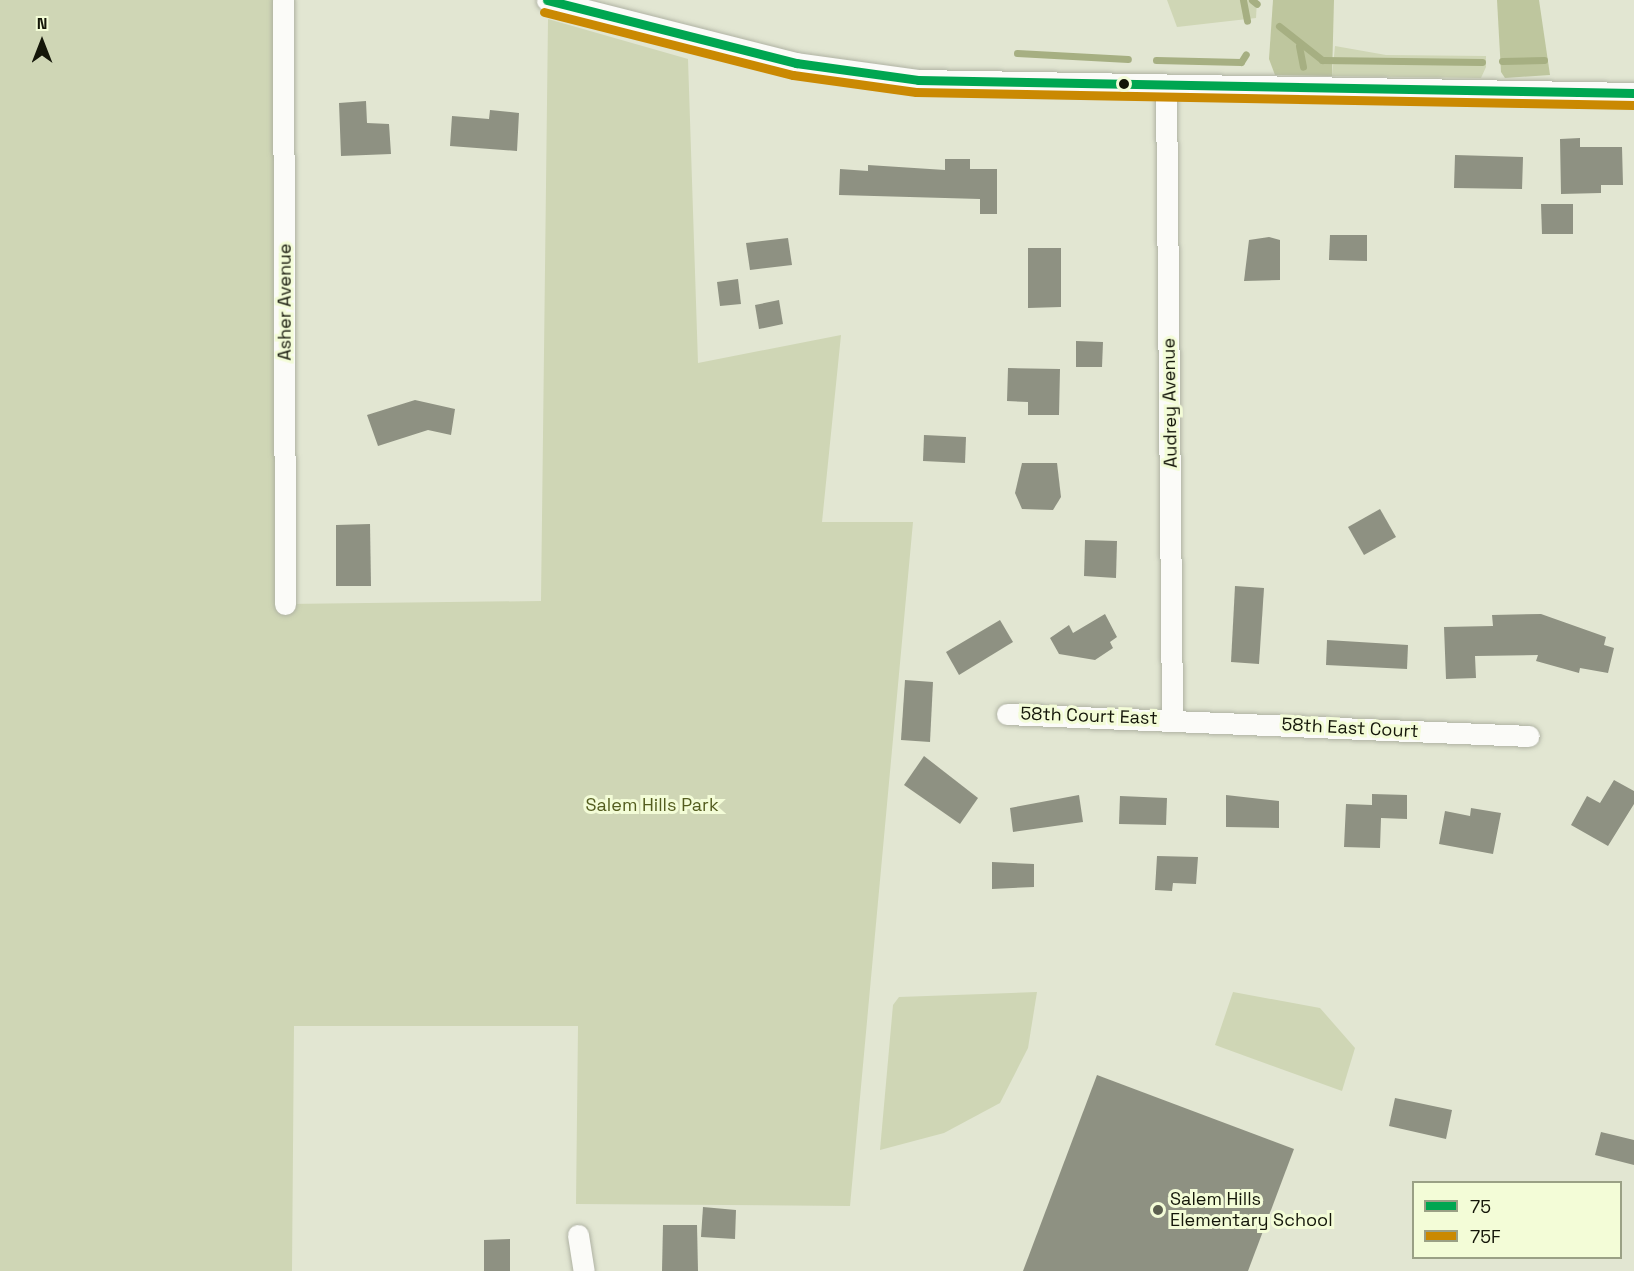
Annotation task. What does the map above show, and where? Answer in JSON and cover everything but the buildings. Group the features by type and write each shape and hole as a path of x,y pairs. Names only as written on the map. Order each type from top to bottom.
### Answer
{"street":[{"name":"Asher Avenue","path":"284,0 285,604"},
{"path":"547,0 848,73 953,82 1166,88 1634,93"},
{"name":"Audrey Avenue","path":"1166,88 1172,718"},
{"name":"58th Court East","path":"1007,714 1172,718"},
{"name":"58th East Court","path":"1172,718 1529,736"},
{"path":"578,1235 584,1271"}],"green space":[{"name":"Salem Hills Park","path":"0,0 283,0 286,604 541,601 548,19 688,59 698,363 841,335 822,522 913,522 850,1206 576,1204 578,1026 294,1026 292,1271 0,1271"},
{"path":"1167,0 1257,0 1256,18 1177,27"},
{"path":"1273,0 1334,0 1332,76 1275,75 1269,59"},
{"path":"1497,0 1539,0 1550,75 1505,78 1501,72"},
{"path":"1335,46 1386,55 1486,56 1486,67 1481,78 1332,76"},
{"path":"1037,992 1028,1048 1000,1103 944,1133 880,1150 893,1005 899,997"},
{"path":"1233,992 1320,1008 1355,1048 1342,1091 1215,1045"}],"waterway":[{"path":"1243,0 1247,21"},
{"path":"1252,0 1257,4"},
{"path":"1279,26 1322,60 1482,62"},
{"path":"1299,46 1303,67"},
{"path":"1017,53 1128,59"},
{"path":"1156,60 1241,62 1246,54"},
{"path":"1502,61 1544,60"}],"transit line":[{"name":"75","path":"547,0 796,63 918,80 1634,93"},
{"name":"75F","path":"544,12 793,75 916,92 1634,105"}],"place":[{"name":"Salem Hills Elementary School","path":"1158,1210"}]}
